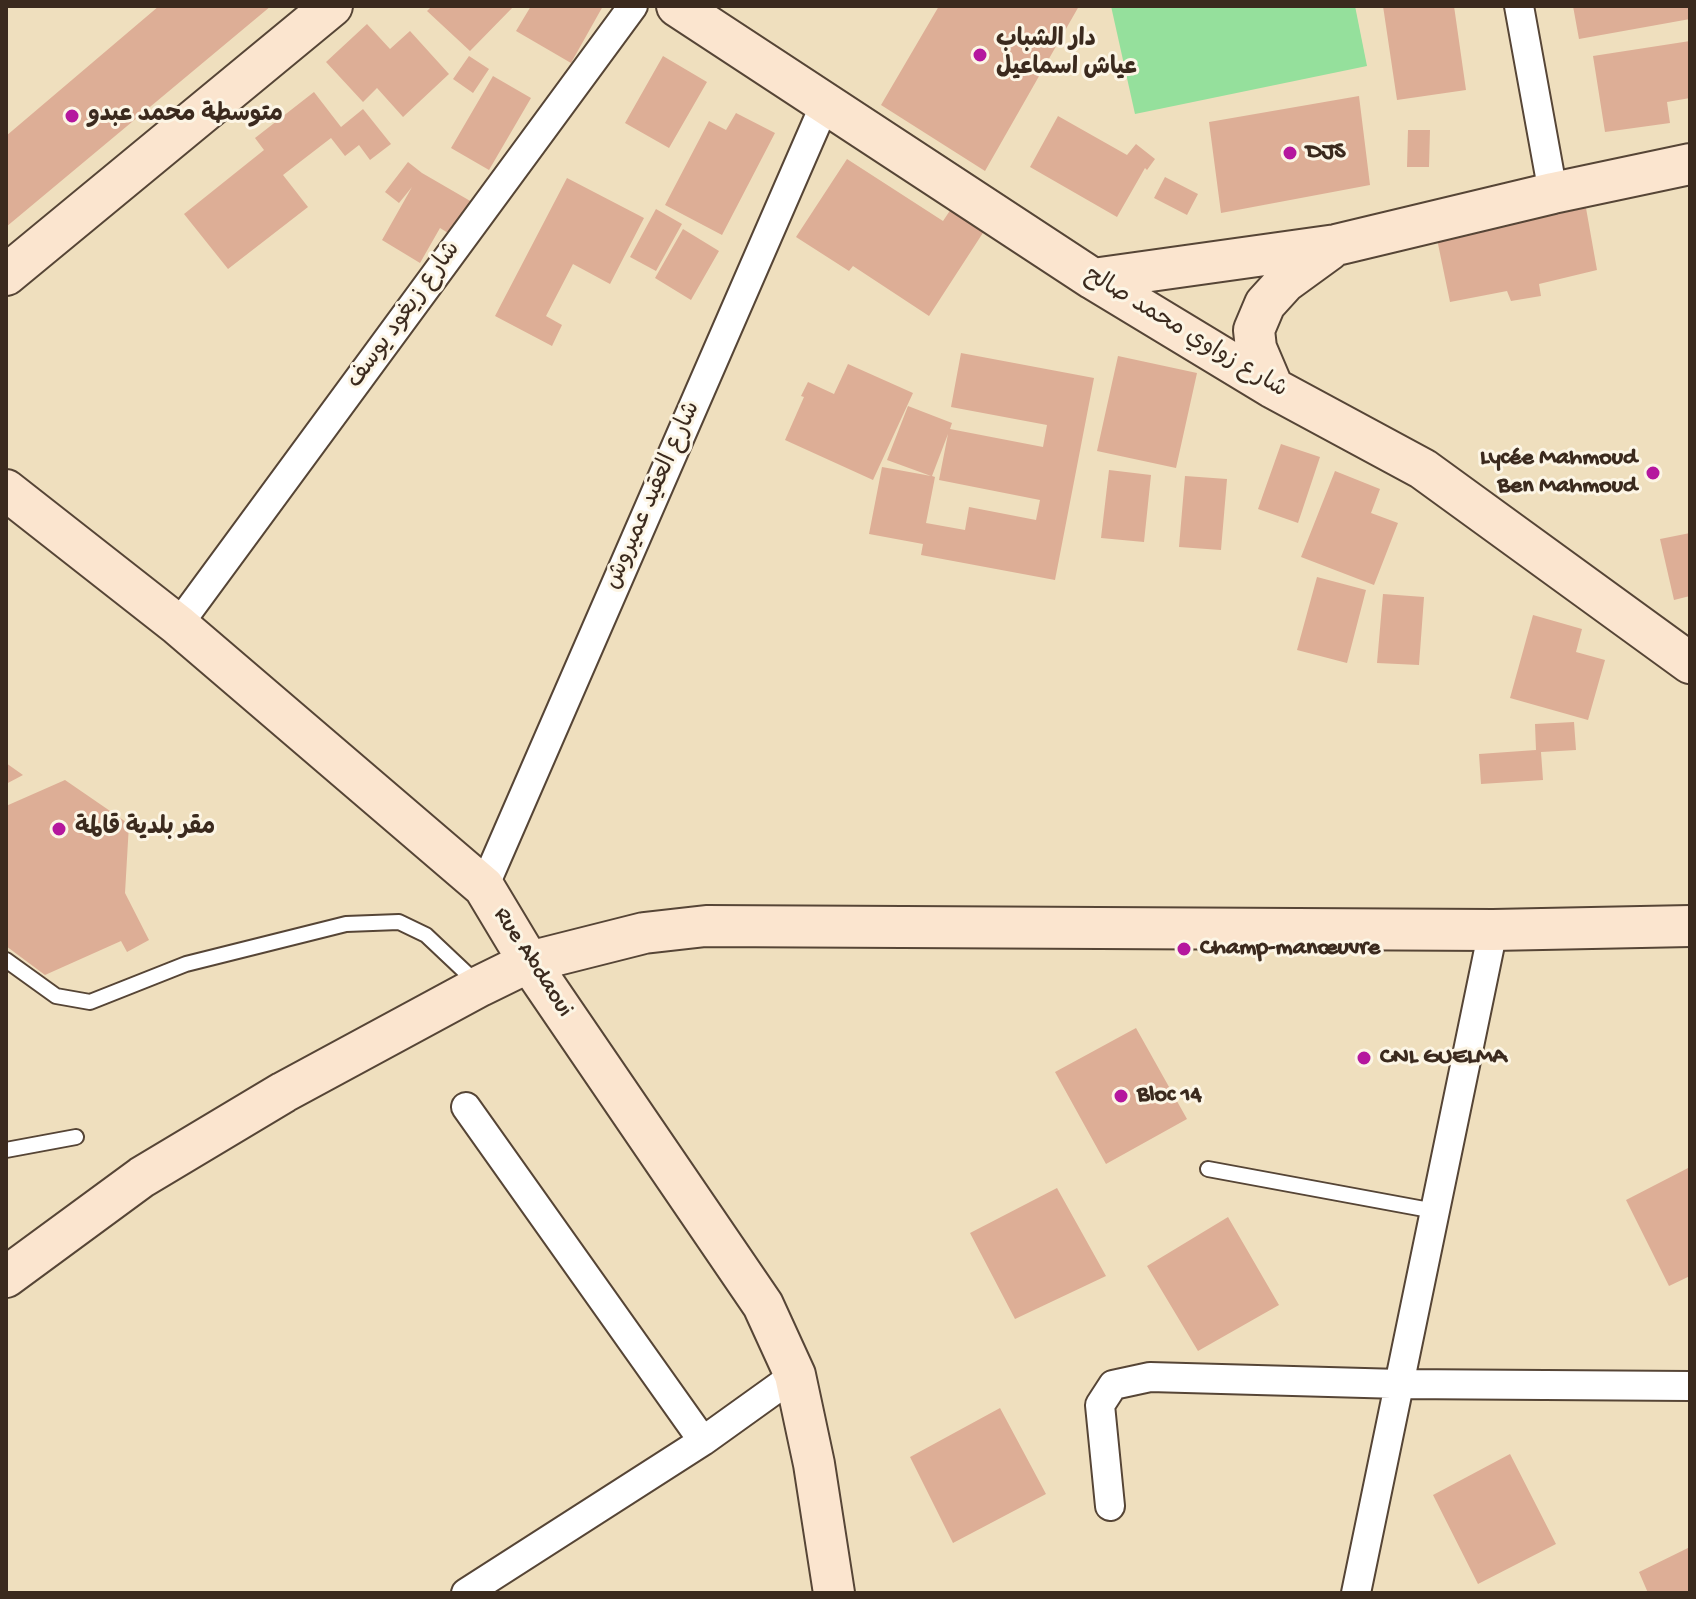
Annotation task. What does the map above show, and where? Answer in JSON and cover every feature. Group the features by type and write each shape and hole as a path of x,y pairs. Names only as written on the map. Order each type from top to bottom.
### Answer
{"main road":[{"path":"6,275 332,6"},
{"name":"شارع زواوي محمد صالح","path":"677,6 1093,279 1273,388 1423,469 1690,663"},
{"path":"1093,279 1336,245 1690,164"},
{"path":"1273,388 1256,348 1254,330 1265,304 1285,282 1336,245"},
{"name":"Rue Abdaoui","path":"6,490 178,625 484,887 529,962 763,1305 795,1375 814,1464 834,1593"},
{"path":"6,1277 142,1177 284,1092 480,986 529,962 644,933 706,926 1493,930 1690,926"}],"street":[{"name":"شارع زيغود يوسف","path":"178,625 633,6"},
{"path":"1519,6 1553,193"},
{"name":"شارع العقيد عميروش","path":"484,887 825,104"},
{"path":"1356,1593 1493,930"},
{"path":"466,1107 703,1441"},
{"path":"466,1593 703,1441 795,1375"},
{"path":"1110,1506 1100,1405 1113,1385 1150,1377 1400,1384 1690,1386"}],"lane":[{"path":"6,960 56,996 90,1002 186,964 346,924 399,922 426,935 480,986"},
{"path":"6,1150 76,1137"},
{"path":"1208,1169 1435,1211"}],"green space":[{"path":"1111,6 1355,6 1367,66 1135,114"}],"building":[{"name":"متوسطة محمد عبدو","path":"159,6 271,6 6,227 6,136"},
{"path":"432,6 514,6 470,51 427,11"},
{"path":"531,6 603,6 571,63 516,31"},
{"name":"دار الشباب عياش اسماعيل","path":"939,6 1079,6 985,171 881,105"},
{"path":"1383,6 1454,6 1466,90 1397,100"},
{"path":"1573,6 1690,6 1690,19 1579,39"},
{"path":"367,24 390,49 410,31 449,74 403,117 377,88 363,102 326,62"},
{"path":"1690,41 1690,98 1667,102 1670,123 1605,132 1593,56"},
{"path":"469,56 489,69 473,93 453,79"},
{"path":"663,56 707,82 669,148 625,123"},
{"path":"493,76 531,98 489,170 451,148"},
{"path":"314,92 341,127 363,109 391,144 370,160 359,145 345,156 331,138 283,175 308,207 228,269 184,214 264,150 255,138"},
{"name":"DJS","path":"1359,96 1370,185 1221,213 1209,122"},
{"path":"736,113 775,133 722,235 665,205 709,121 726,130"},
{"path":"1058,116 1127,155 1136,144 1155,159 1147,170 1145,168 1117,217 1030,167"},
{"path":"1408,130 1430,130 1429,167 1407,167"},
{"path":"847,159 943,221 957,200 990,222 929,316 853,266 849,271 796,237"},
{"path":"408,162 472,202 453,236 440,228 420,263 382,240 412,187 399,203 385,192"},
{"path":"1165,177 1198,194 1187,215 1154,198"},
{"path":"567,178 644,218 610,284 573,264 546,316 562,325 552,346 495,316"},
{"path":"1586,208 1597,270 1539,284 1541,296 1511,301 1507,291 1450,302 1437,239"},
{"path":"656,209 682,224 656,271 630,257"},
{"path":"683,229 719,251 691,300 655,278"},
{"path":"961,353 1094,378 1055,580 921,555 923,544 869,534 882,467 931,476 887,460 908,406 952,423 950,429 1043,447 1047,425 951,407","holes":["948,434 939,480 1040,500 1036,520 969,507 965,530 926,523 935,477 932,476"]},
{"path":"1118,356 1197,373 1176,468 1097,451"},
{"path":"848,364 913,393 873,480 785,440 808,382 834,394"},
{"path":"1281,444 1320,457 1298,523 1258,509"},
{"path":"1109,470 1151,475 1144,542 1101,538"},
{"path":"1335,471 1380,489 1371,513 1398,523 1374,585 1301,557"},
{"path":"1185,476 1227,479 1221,550 1179,547"},
{"path":"1690,533 1690,596 1674,600 1660,539"},
{"path":"1317,577 1366,590 1347,663 1297,650"},
{"path":"1383,594 1424,597 1419,665 1377,663"},
{"path":"1533,615 1582,629 1576,652 1605,660 1588,720 1510,698"},
{"path":"1574,722 1576,750 1541,752 1543,780 1481,784 1479,754 1536,750 1535,724"},
{"path":"6,763 23,775 6,784"},
{"path":"65,780 129,824 125,893 149,940 127,952 121,941 45,975 6,946 6,806"},
{"name":"Bloc 14","path":"1136,1028 1187,1119 1106,1164 1055,1072"},
{"path":"1690,1167 1690,1276 1669,1286 1626,1200"},
{"path":"1057,1188 1106,1276 1015,1319 970,1233"},
{"path":"1228,1217 1279,1305 1198,1351 1147,1266"},
{"path":"1000,1408 1046,1494 953,1543 910,1457"},
{"path":"1510,1454 1556,1544 1478,1584 1433,1495"},
{"path":"1690,1547 1690,1593 1648,1593 1639,1572"}],"place":[{"name":"دار الشباب عياش اسماعيل","path":"980,55"},
{"name":"متوسطة محمد عبدو","path":"72,116"},
{"name":"DJS","path":"1290,153"},
{"name":"Lycée Mahmoud Ben Mahmoud","path":"1653,473"},
{"name":"مقر بلدية قالمة","path":"59,829"},
{"name":"Champ-manœuvre","path":"1184,949"},
{"name":"CNL GUELMA","path":"1364,1058"},
{"name":"Bloc 14","path":"1121,1096"}]}
